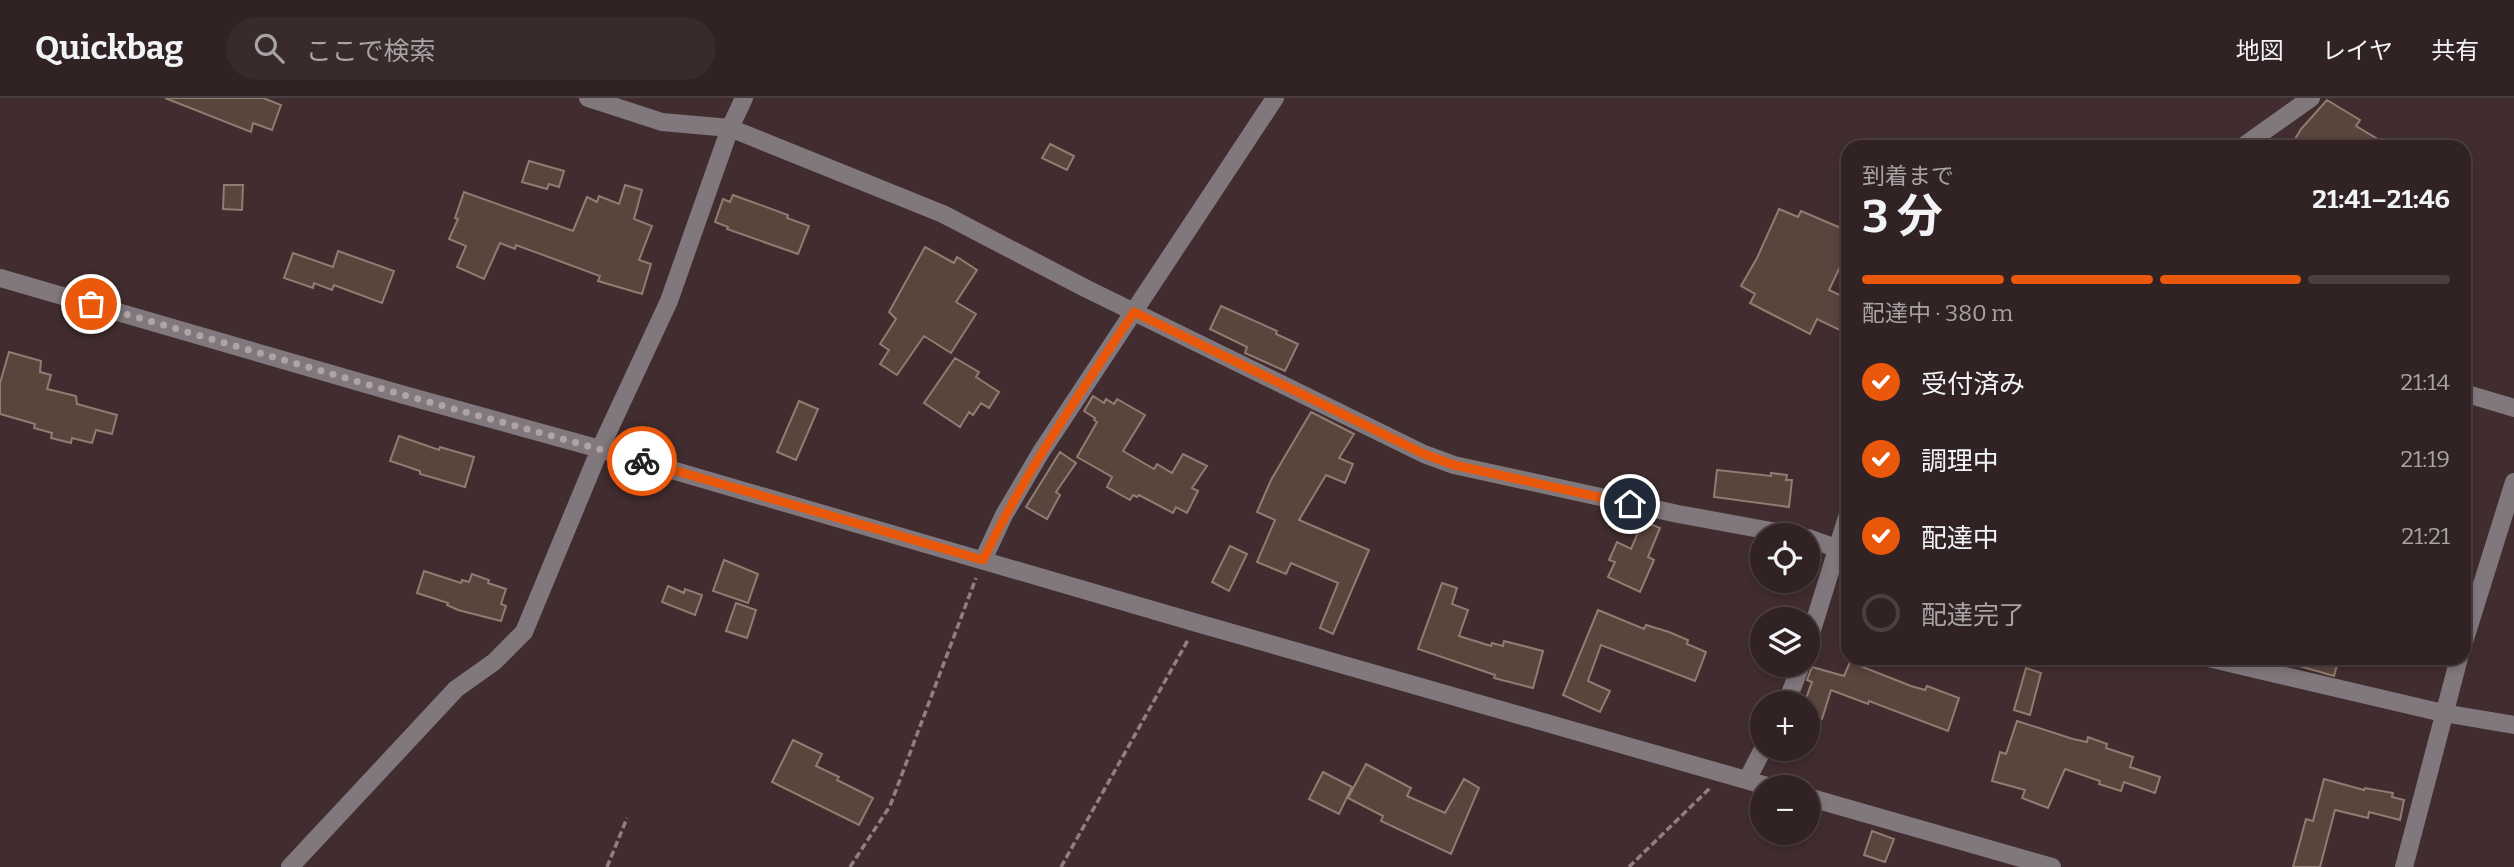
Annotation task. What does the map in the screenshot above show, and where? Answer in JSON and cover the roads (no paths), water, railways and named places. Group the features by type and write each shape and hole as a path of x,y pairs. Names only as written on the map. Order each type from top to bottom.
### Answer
{"street":[{"path":"587,98 662,122 730,128 943,214 1134,312 1424,454 1454,465 1750,527"},
{"path":"290,867 456,689 494,662 524,632 600,449 668,301 730,128 744,98"},
{"path":"983,560 1004,515 1041,452 1275,98"},
{"path":"2252,140 2311,98"},
{"path":"0,278 1750,781"},
{"path":"2471,395 2514,408"},
{"path":"2471,620 2514,482"},
{"path":"1820,542 1841,550"},
{"path":"1820,610 1841,553"},
{"path":"2238,665 2443,713 2514,725"},
{"path":"2404,867 2457,665"},
{"path":"1746,780 1756,761"},
{"path":"1820,800 2052,867"}]}
